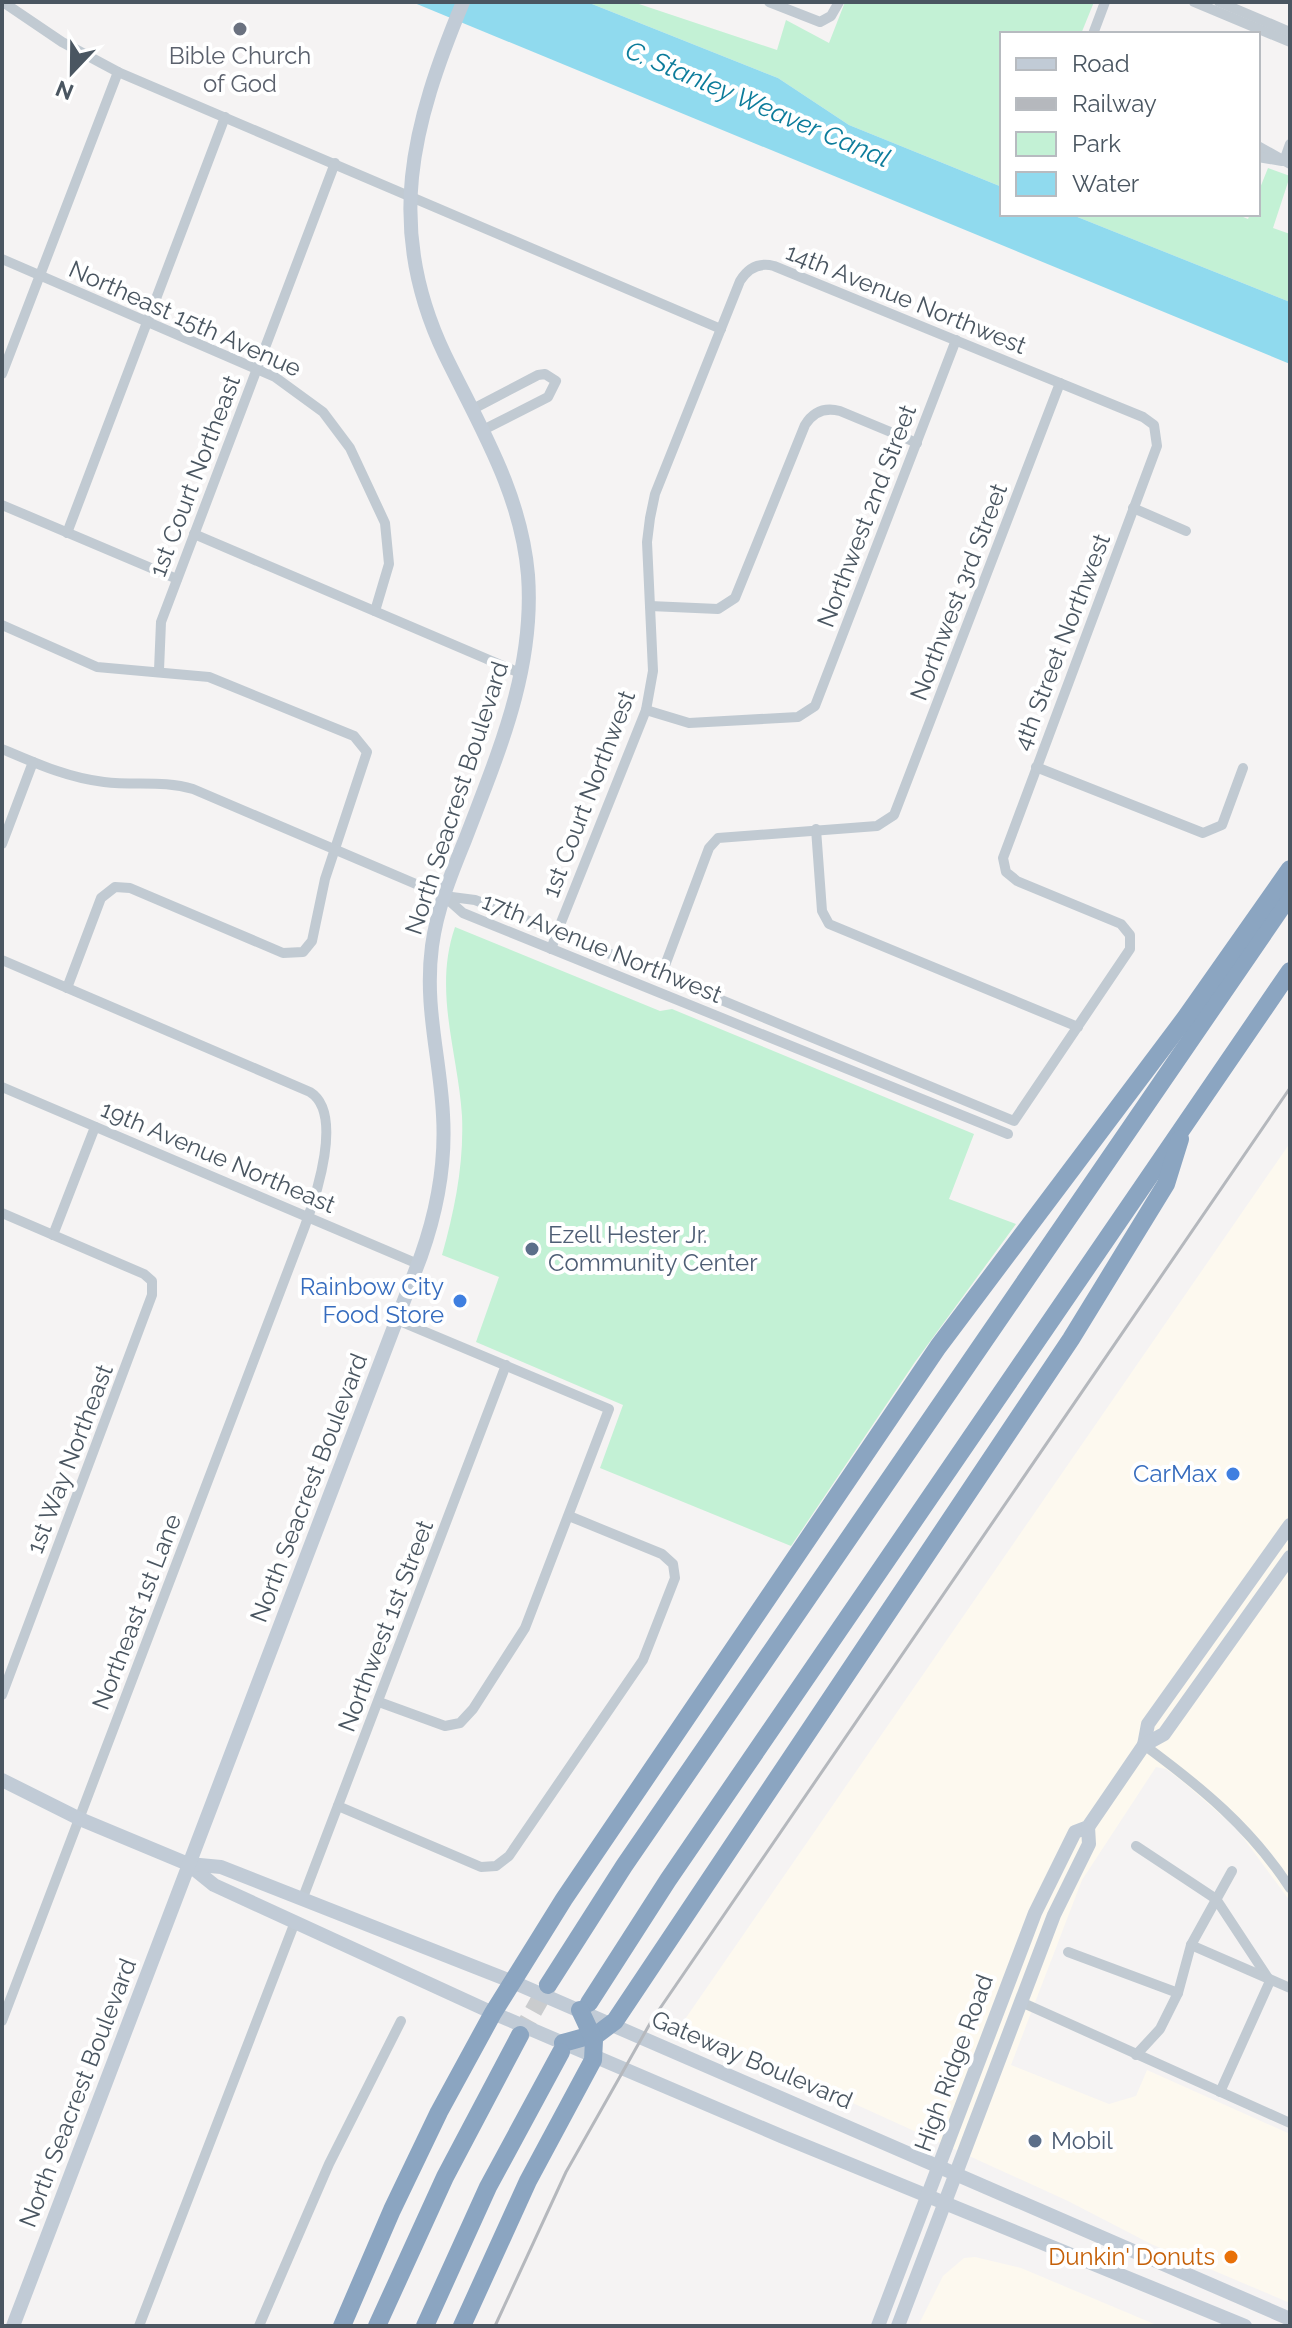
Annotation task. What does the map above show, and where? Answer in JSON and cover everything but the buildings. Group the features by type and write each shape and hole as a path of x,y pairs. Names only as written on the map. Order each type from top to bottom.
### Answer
{"highway":[{"path":"342,2326 407,2177 493,2013 603,1839 938,1347 1201,997 1290,869"},
{"path":"548,1985 631,1856 1290,895"},
{"path":"462,2326 517,2205 592,2061 592,2035 585,2007 675,1870 1290,971"},
{"path":"425,2326 488,2187 562,2047 612,2024 1071,1339 1166,1184 1186,1121"},
{"path":"377,2326 450,2166 520,2035"}],"street":[{"path":"3,2 62,42 118,72 721,329"},
{"name":"North Seacrest Boulevard","path":"13,2326 434,1216 443,1162 443,1114 428,997 433,942 444,896 507,729 522,674 529,610 524,546 508,483 444,352 424,299 413,243 410,196 418,127 463,2"},
{"path":"769,2 820,22 831,16 839,2"},
{"path":"1094,32 1105,2"},
{"path":"1194,2 1290,32"},
{"path":"1219,2 1290,42"},
{"path":"2,374 118,72"},
{"path":"67,533 225,117"},
{"path":"1287,163 1290,144"},
{"path":"1260,147 1287,163"},
{"path":"1260,157 1287,163"},
{"name":"1st Court Northeast","path":"159,670 160,629 177,579 335,163"},
{"name":"Northeast 15th Avenue","path":"2,259 257,369 288,384 323,412 350,448 380,507 389,555 386,580 375,611"},
{"name":"14th Avenue Northwest","path":"721,329 744,275 754,267 768,264 1143,417 1154,425"},
{"name":"1st Court Northwest","path":"551,949 646,710 653,671 647,542 655,494 721,329"},
{"name":"Northwest 2nd Street","path":"646,710 689,723 798,717 815,706 956,340"},
{"path":"473,409 538,375 545,374 556,381 556,387 548,397 483,430"},
{"name":"Northwest 3rd Street","path":"816,829 877,826 894,815 1060,383"},
{"path":"650,606 718,609 735,598 805,425 814,415 826,409 840,411 917,443"},
{"name":"4th Street Northwest","path":"1078,1027 1127,955 1130,935 1121,924 1017,881 1006,872 1005,851 1157,446 1154,425"},
{"path":"2,505 177,579"},
{"path":"1133,508 1186,531"},
{"path":"194,534 522,674"},
{"path":"2,625 97,667 127,672 159,670 209,677 233,684 354,736 365,745 368,759 334,849 312,941 297,955 283,953 130,888 115,887 101,898 67,988 2,960"},
{"path":"2,749 91,780 178,784 444,896"},
{"path":"2,844 33,762"},
{"path":"1036,767 1203,833 1222,825 1243,768"},
{"path":"661,976 712,842 724,835 816,829 822,911 829,924 1078,1027"},
{"name":"17th Avenue Northwest","path":"444,896 475,900 557,932 1014,1121 1078,1027"},
{"name":"17th Avenue Northwest","path":"444,896 463,913 1008,1134"},
{"name":"Northeast 1st Lane","path":"2,2021 308,1218 325,1148 323,1108 316,1096 67,988"},
{"name":"19th Avenue Northeast","path":"2,1087 418,1264"},
{"path":"2,1213 53,1235 95,1127"},
{"name":"1st Way Northeast","path":"2,1695 152,1295 152,1281 144,1274 53,1235"},
{"path":"379,1702 445,1726 465,1718 520,1638 609,1409 397,1320"},
{"name":"Northwest 1st Street","path":"302,1900 506,1365"},
{"path":"338,1806 481,1867 496,1866 509,1856 643,1660 673,1589 673,1564 662,1554 569,1516"},
{"name":"High Ridge Road","path":"878,2326 1026,1934 1075,1832 1088,1827 1144,1745 1148,1724 1290,1525"},
{"name":"High Ridge Road","path":"1144,1745 1164,1734 1290,1557"},
{"path":"1224,1619 1239,1629"},
{"path":"1144,1745 1194,1781 1239,1822 1290,1888"},
{"name":"Gateway Boulevard","path":"2,1780 80,1819 188,1864 214,1885 592,2061 668,2087 1245,2326"},
{"name":"High Ridge Road","path":"898,2326 1044,1941 1089,1844 1088,1827"},
{"path":"1136,1846 1216,1899 1270,1981"},
{"name":"Gateway Boulevard","path":"188,1864 221,1867 513,1982 585,2007 612,2024 1290,2319"},
{"path":"1136,2055 1160,2029 1178,1993 1191,1945 1232,1871"},
{"path":"139,2326 295,1922"},
{"path":"1026,1934 1044,1941"},
{"path":"1191,1945 1290,1988"},
{"path":"1068,1952 1178,1993"},
{"path":"1220,2092 1270,1981"},
{"path":"1021,2002 1290,2123"},
{"path":"259,2326 329,2164 401,2021"},
{"path":"1156,2289 1174,2269"}],"shaded area":[{"path":"1290,1143 1290,1901 1236,1828 1182,1781 1166,1769 1156,1767 1082,1880 1011,2065 1109,2104 1136,2096 1147,2070 1290,2134 1290,2303 1151,2244 1068,2201 681,2025"},
{"path":"975,2257 1021,2268 1159,2326 918,2326 943,2276 964,2258"}],"green space":[{"path":"587,2 633,2 777,50 786,20 829,43 845,2 1094,2 1082,32 1000,32 1000,186 849,125 778,78"},
{"path":"1268,168 1290,176 1273,228 1290,234 1290,302 1075,216 1241,216 1248,219 1249,216 1260,216 1260,188"},
{"path":"455,927 660,1011 672,1009 974,1134 949,1199 1016,1224 915,1362 791,1546 600,1468 623,1405 476,1342 499,1277 442,1255 458,1186 462,1151 460,1092 446,998 449,951"}],"water":[{"name":"C. Stanley Weaver Canal","path":"412,2 587,2 778,78 849,125 1000,186 1000,216 1075,216 1290,302 1290,364"}],"tunnel":[{"path":"520,2035 548,1985"}],"railway":[{"path":"495,2326 566,2172 652,2020 1290,1088"}],"place":[{"name":"Bible Church of God","path":"240,29"},
{"name":"Ezell Hester Jr. Community Center","path":"532,1249"},
{"name":"Rainbow City Food Store","path":"460,1301"},
{"name":"CarMax","path":"1233,1474"},
{"name":"Mobil","path":"1035,2141"},
{"name":"Dunkin' Donuts","path":"1231,2257"}]}
